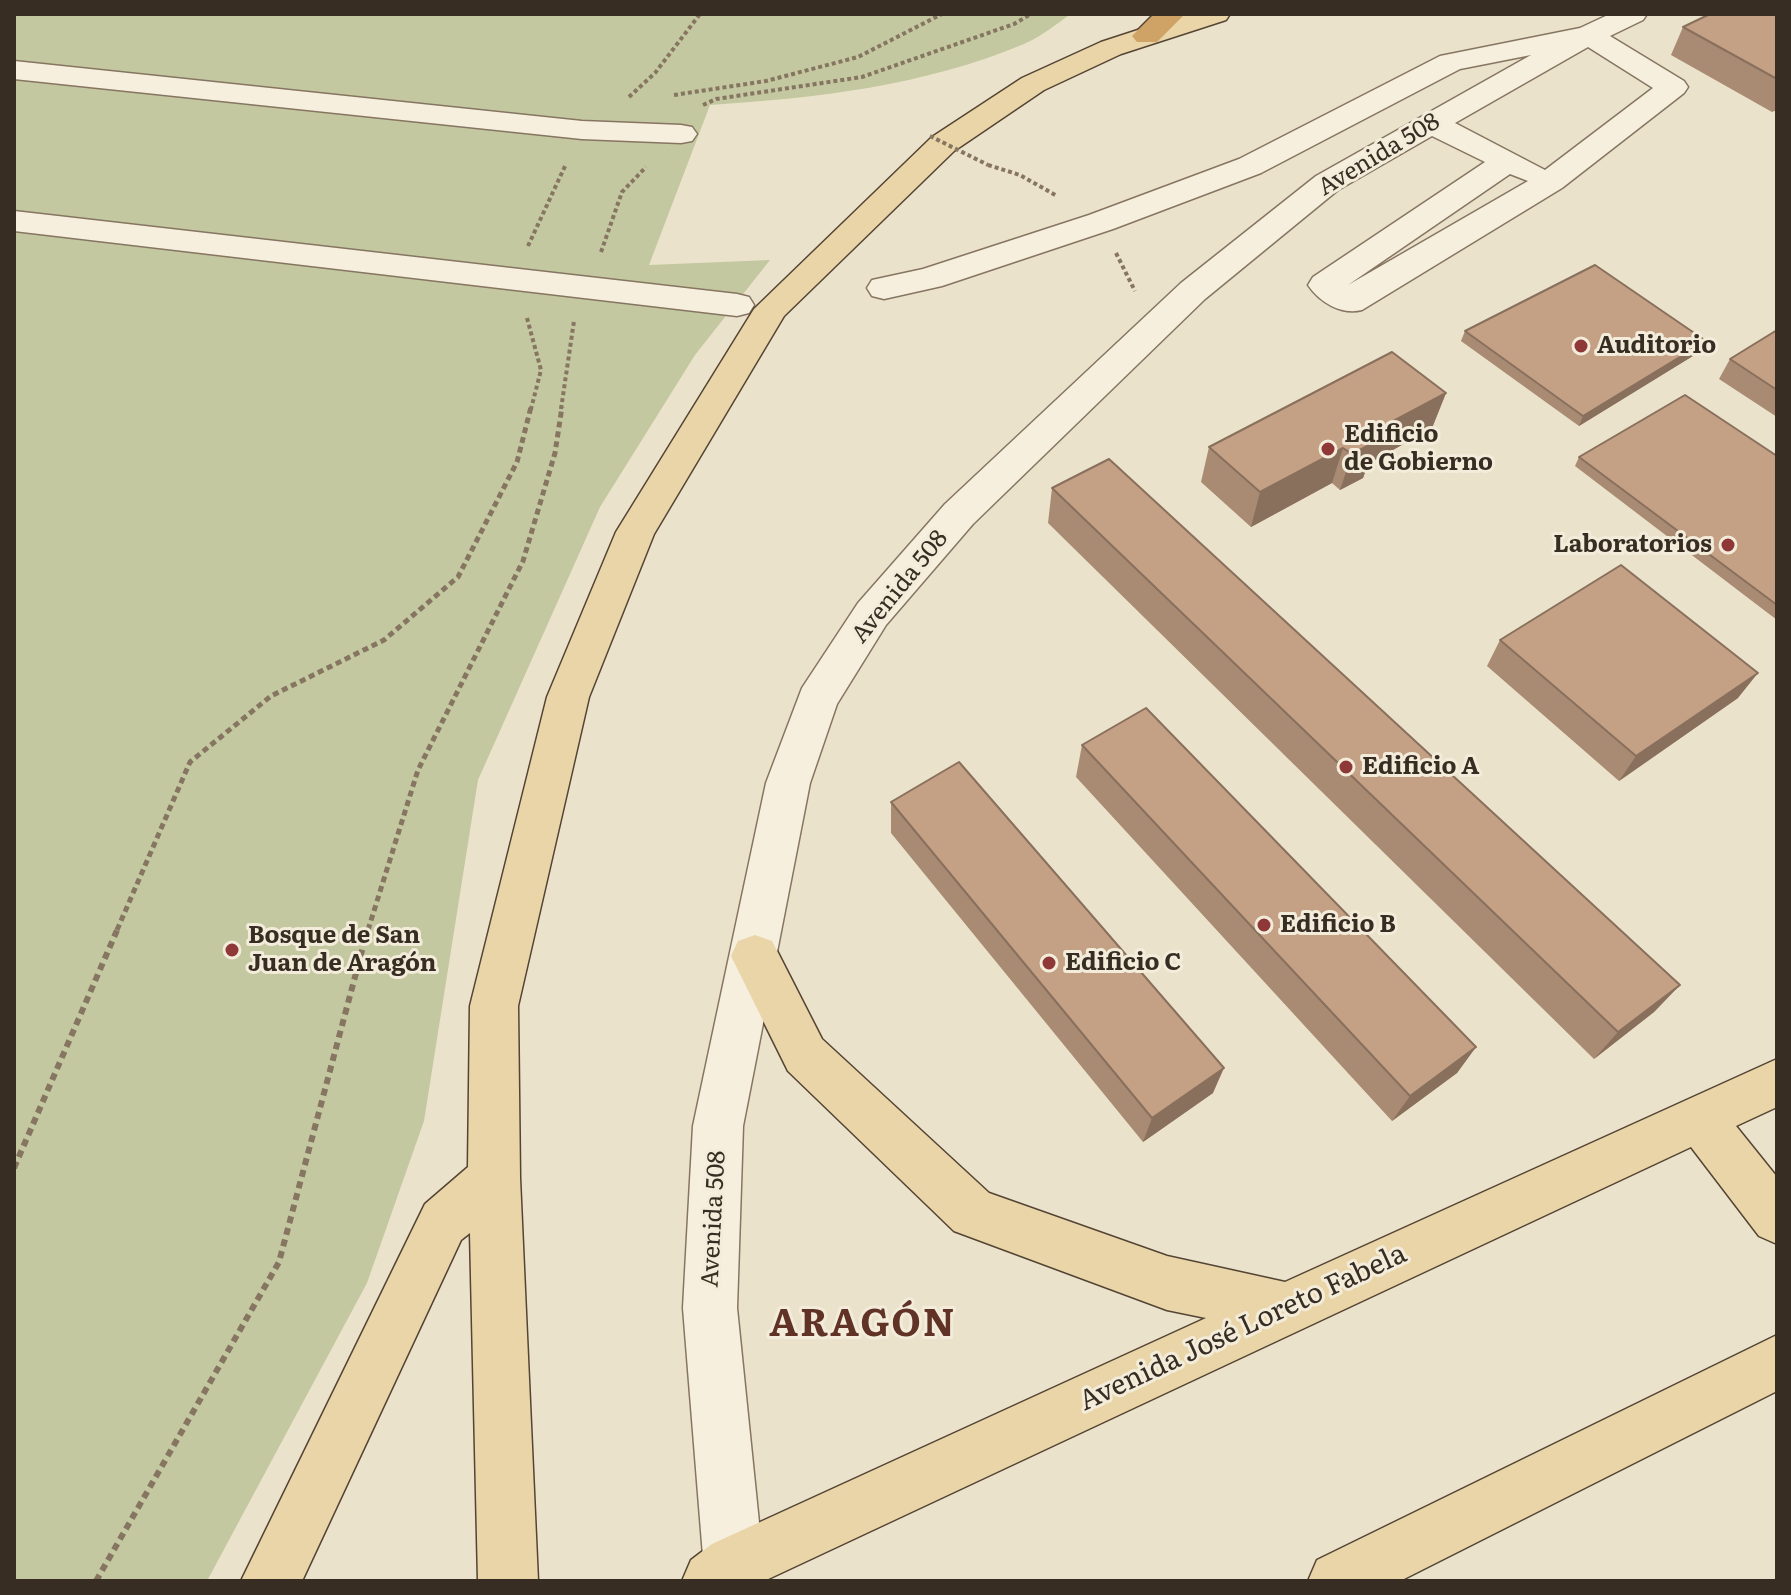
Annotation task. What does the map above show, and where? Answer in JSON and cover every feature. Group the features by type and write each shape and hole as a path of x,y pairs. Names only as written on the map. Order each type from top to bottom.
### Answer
{"main road":[{"path":"508,1581 494,1178 494,1006 568,697 635,532 752,307 943,144 1033,84 1159,25 1216,14"},
{"path":"755,956 805,1055 972,1213 1167,1283 1284,1309"},
{"name":"Avenida José Loreto Fabela","path":"727,1576 1284,1309 1777,1082"},
{"path":"1699,1118 1777,1218"},
{"path":"271,1581 443,1222 494,1178"},
{"path":"1338,1581 1777,1362"}],"street":[{"name":"Avenida 508","path":"727,1576 710,1308 718,1126 788,783 817,700 872,614 959,514 1193,291 1327,183 1588,35 1633,14"},
{"path":"884,288 930,278 1087,227 1250,166 1451,62 1588,35 1673,87 1551,181 1350,302 1325,285 1508,161"},
{"path":"14,70 582,130 681,134"},
{"path":"1431,124 1551,181"},
{"path":"14,221 752,307"},
{"path":"56,258 74,228"}],"path":[{"path":"637,101 622,103 655,73 700,14"},
{"path":"665,96 766,81 858,57 942,14"},
{"path":"96,1581 279,1262 361,951 418,770 523,561 555,453 577,307 588,287 622,192 681,134 694,109 716,99 862,77 1014,24 1031,14"},
{"path":"14,1168 190,762 271,696 384,640 458,577 517,462 541,370 514,278 582,130"},
{"path":"930,136 988,165 1020,175"}],"green space":[{"name":"Bosque de San Juan de Aragón","path":"14,14 1071,14 1024,44 909,80 830,94 710,105 649,265 770,260 695,355 600,507 478,780 424,1121 367,1283 207,1581 14,1581"}],"building":[{"path":"1710,14 1777,14 1777,79 1683,27"},
{"name":"Auditorio","path":"1595,265 1706,341 1583,416 1465,331"},
{"path":"1777,330 1777,390 1730,359"},
{"path":"1392,352 1446,393 1367,435 1375,442 1352,454 1343,448 1260,492 1209,447"},
{"name":"Laboratorios","path":"1685,395 1777,456 1777,605 1579,457"},
{"path":"1109,459 1680,985 1618,1032 1052,488"},
{"path":"1621,565 1758,673 1636,756 1500,640"},
{"path":"1146,708 1476,1047 1410,1096 1082,745"},
{"name":"Edificio C","path":"959,762 1224,1068 1152,1118 891,802"}],"place":[{"name":"Auditorio","path":"1581,346"},
{"name":"Edificio de Gobierno","path":"1328,449"},
{"name":"Laboratorios","path":"1728,545"},
{"name":"Edificio A","path":"1346,767"},
{"name":"Edificio B","path":"1264,925"},
{"name":"Bosque de San Juan de Aragón","path":"232,950"},
{"name":"Edificio C","path":"1049,963"}],"district":[{"name":"ARAGÓN","path":"863,1325"}]}
